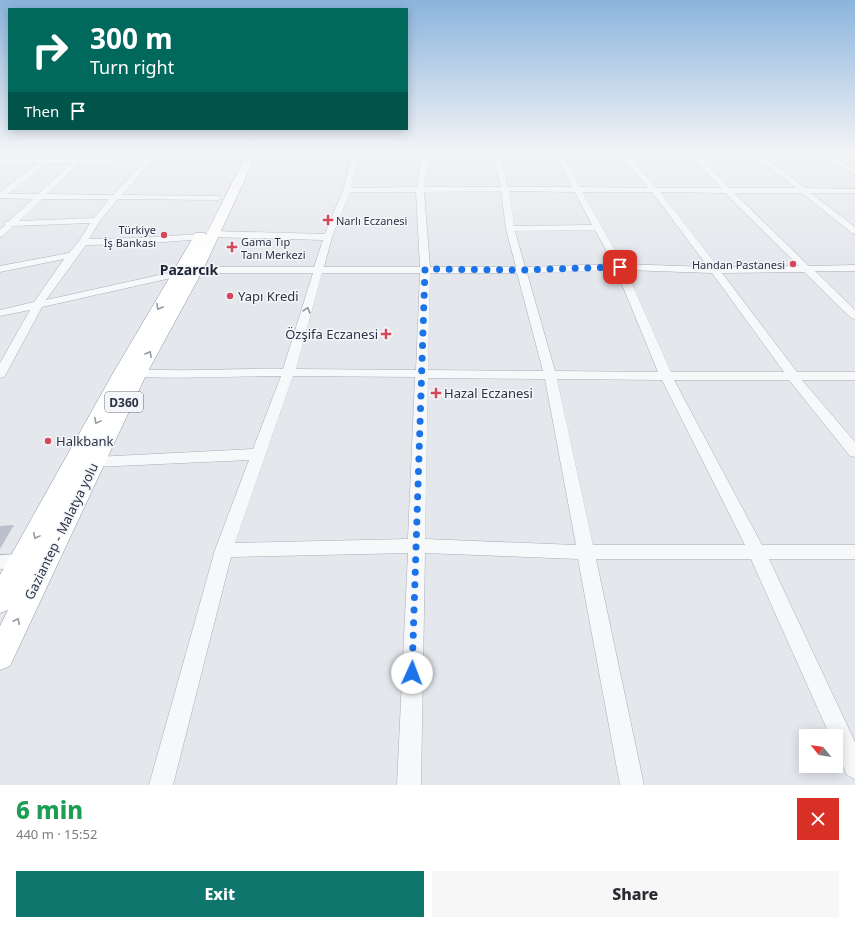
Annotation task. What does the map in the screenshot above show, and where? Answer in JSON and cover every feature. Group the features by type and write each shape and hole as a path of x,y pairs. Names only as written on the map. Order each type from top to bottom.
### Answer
{"highway":[{"name":"Gaziantep - Malatya yolu","path":"0,656 138,373 196,270 218,198 225,188"},
{"name":"Gaziantep - Malatya yolu","path":"0,602 121,375 177,274 206,236 230,188"}],"street":[{"path":"0,196 11,188"},
{"path":"0,234 50,188"},
{"path":"0,374 38,304 83,242 96,220 124,188"},
{"path":"652,188 794,376 855,452"},
{"path":"725,188 855,316"},
{"path":"800,188 855,231"},
{"path":"505,189 510,229 550,374 632,785"},
{"path":"578,189 620,267 666,376 757,552 855,767"},
{"path":"161,785 224,550 288,374 328,237 347,190 578,189 855,191"},
{"path":"410,785 425,269 420,190"},
{"path":"0,196 218,198"},
{"path":"0,224 96,220"},
{"path":"510,229 599,227"},
{"path":"83,242 138,241 206,236 328,237"},
{"path":"0,269 72,256"},
{"path":"196,270 521,270 620,267 715,270 808,270 855,268"},
{"path":"0,313 177,274"},
{"path":"138,373 178,375 231,372 423,375 550,374 666,376 855,376"},
{"path":"95,462 259,454"},
{"path":"224,550 416,546 586,552 855,552"},
{"path":"0,562 22,561"}],"building":[{"path":"14,525 0,549 0,526"}],"place":[{"name":"Narlı Eczanesi","path":"328,220"},
{"name":"Türkiye İş Bankası","path":"164,235"},
{"name":"Gama Tıp Tanı Merkezi","path":"232,247"},
{"name":"Handan Pastanesi","path":"793,264"},
{"name":"Yapı Kredi","path":"230,296"},
{"name":"Özşifa Eczanesi","path":"386,334"},
{"name":"Hazal Eczanesi","path":"436,393"},
{"name":"Halkbank","path":"48,441"}],"district":[{"name":"Pazarcık","path":"189,269"}],"route":[{"path":"412,673 423,375 425,269 521,270 620,267"}]}
